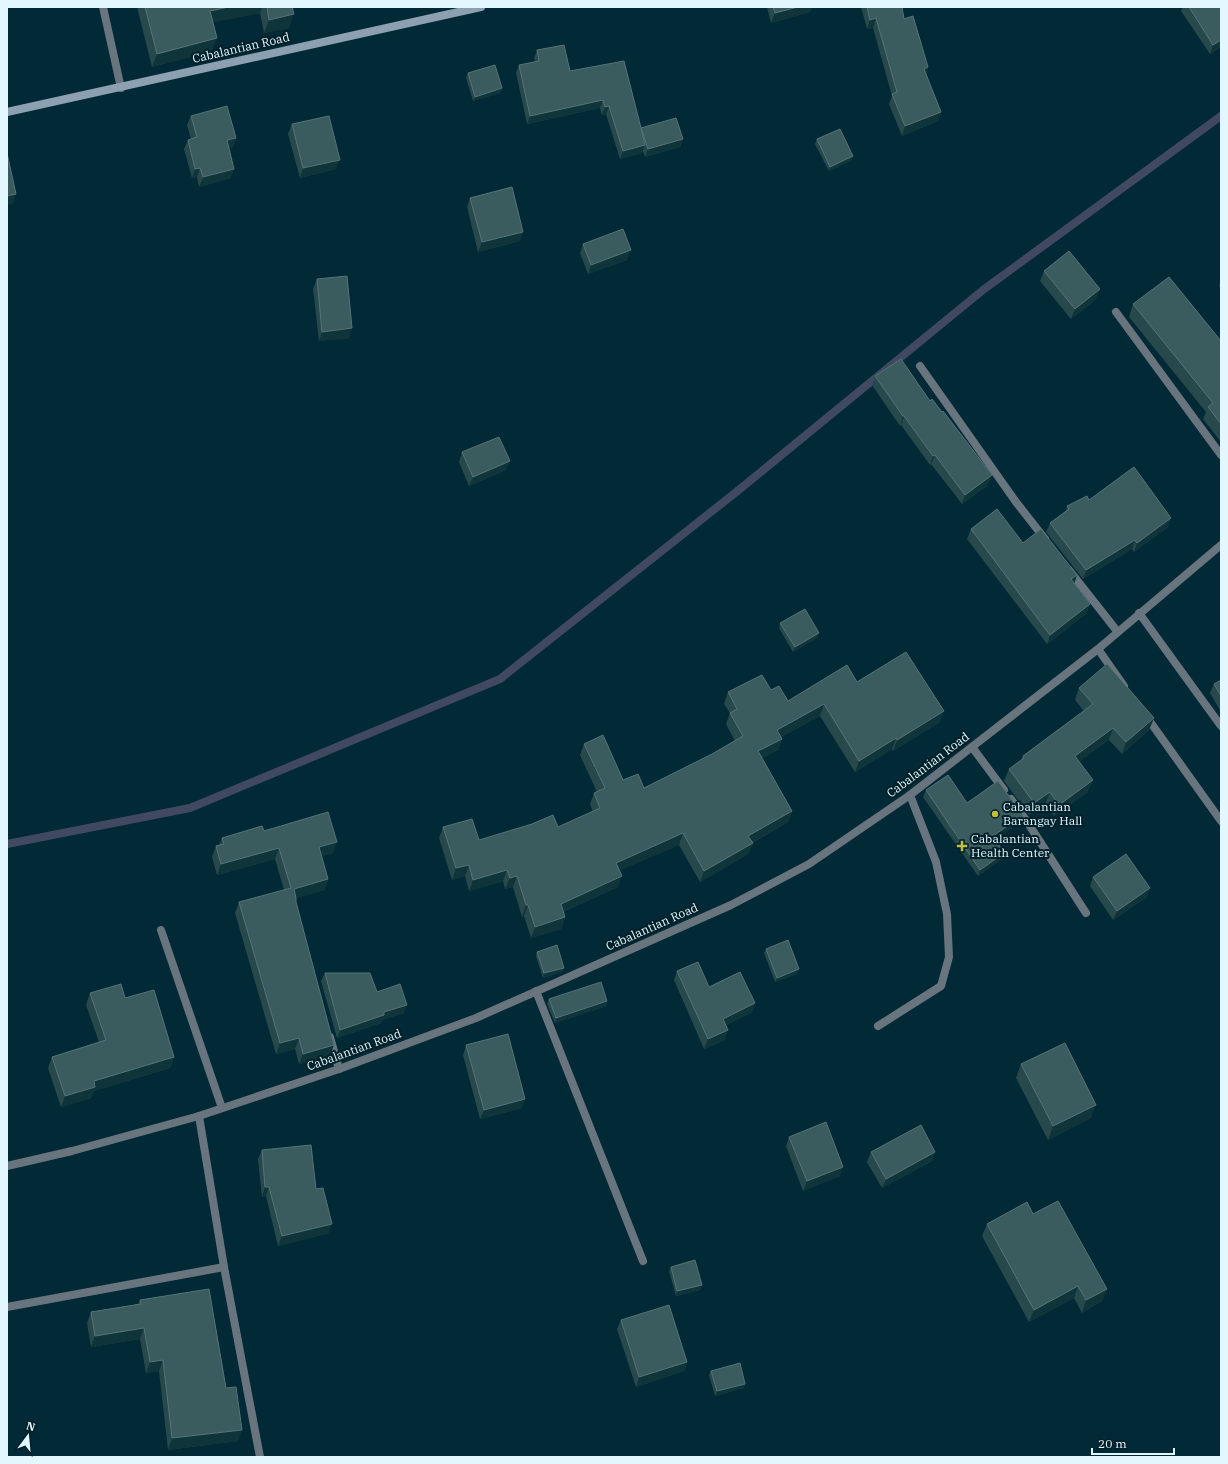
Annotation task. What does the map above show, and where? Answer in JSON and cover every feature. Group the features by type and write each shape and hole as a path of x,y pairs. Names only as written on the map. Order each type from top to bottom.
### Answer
{"street":[{"path":"103,7 121,88"},
{"name":"Cabalantian Road","path":"7,112 121,88 481,7"},
{"path":"1116,312 1221,455"},
{"path":"920,366 1016,502 1050,545"},
{"name":"Cabalantian Road","path":"7,1166 72,1151 199,1116 339,1069 476,1018 731,905 809,864 910,795 1098,649 1117,631 1221,545"},
{"path":"1064,564 1117,631"},
{"path":"1139,613 1221,726"},
{"path":"1098,649 1130,693"},
{"path":"1139,706 1221,821"},
{"path":"972,747 1026,820 1086,913"},
{"path":"878,1026 941,986 950,957 947,914 936,862 910,795"},
{"path":"161,930 222,1108"},
{"path":"536,991 643,1261"},
{"path":"329,1031 339,1069"},
{"path":"199,1116 224,1267 260,1457"},
{"path":"7,1307 224,1267"}],"building":[{"path":"145,7 229,7 210,11 217,38 157,54"},
{"path":"267,7 292,7 294,14 269,20"},
{"path":"773,7 798,7 775,13"},
{"path":"867,7 902,7 904,19 913,16 928,67 924,69 941,112 905,126 892,94 897,92 876,18 870,20"},
{"path":"1189,7 1221,7 1221,40 1213,45"},
{"path":"564,45 570,71 624,61 645,145 623,151 609,106 605,107 603,100 530,116 519,65 539,61 537,50"},
{"path":"495,65 502,88 475,97 468,73"},
{"path":"227,106 236,138 227,140 234,169 203,177 200,168 195,169 188,140 197,137 191,116"},
{"path":"329,116 340,160 303,168 292,124"},
{"path":"676,118 683,139 648,149 641,128"},
{"path":"840,129 853,156 830,167 817,139"},
{"path":"7,153 16,194 7,196"},
{"path":"512,187 523,232 482,242 470,198"},
{"path":"623,229 631,250 591,265 583,244"},
{"path":"1069,251 1100,289 1075,309 1044,271"},
{"path":"347,276 352,328 322,332 317,279"},
{"path":"1169,277 1221,341 1221,424 1208,407 1213,403 1133,304"},
{"path":"901,359 930,401 932,399 942,412 943,411 992,475 965,495 935,455 933,456 875,376"},
{"path":"499,437 510,461 473,477 462,452"},
{"path":"1134,467 1171,518 1137,543 1135,540 1086,570 1050,523 1069,509 1067,506 1087,496 1089,500"},
{"path":"997,509 1023,543 1041,529 1077,575 1071,579 1090,604 1050,635 971,529"},
{"path":"805,609 819,633 795,647 780,623"},
{"path":"906,652 944,711 859,761 824,704 777,730 782,739 758,751 792,811 748,836 753,843 704,871 683,833 616,863 622,876 561,904 565,917 535,927 517,876 510,878 507,870 473,880 469,865 456,868 443,827 472,819 479,840 532,824 553,815 558,827 600,808 594,793 605,788 584,744 603,735 623,780 638,774 644,788 712,754 743,736 730,713 737,709 728,692 762,675 771,690 779,686 788,701 847,665 857,682"},
{"path":"1107,664 1154,718 1126,742 1113,728 1075,756 1093,780 1059,805 1050,792 1034,803 1009,769 1024,758 1023,756 1093,704 1079,688"},
{"path":"1221,680 1221,696 1214,684"},
{"path":"948,775 967,803 998,781 1023,815 993,836 1004,853 980,870 926,790"},
{"path":"328,812 337,842 319,847 328,879 294,889 296,902 334,1045 303,1054 299,1038 280,1043 239,902 291,888 279,848 221,864 216,846 224,844 222,838 262,826 264,831"},
{"path":"1126,854 1150,888 1117,911 1093,877"},
{"path":"788,940 799,969 777,978 766,949"},
{"path":"557,945 564,968 544,973 537,952"},
{"path":"698,962 709,987 740,972 755,1003 723,1019 728,1030 708,1039 677,971"},
{"path":"325,973 370,973 377,992 400,984 407,1005 384,1012 384,1015 340,1030"},
{"path":"601,982 607,1001 556,1018 549,999"},
{"path":"121,984 125,998 154,990 174,1057 94,1081 95,1087 65,1096 52,1057 106,1040 90,993"},
{"path":"508,1034 525,1099 484,1110 466,1045"},
{"path":"1065,1043 1096,1105 1053,1126 1021,1064"},
{"path":"826,1122 843,1167 807,1181 789,1137"},
{"path":"921,1125 935,1152 886,1179 871,1152"},
{"path":"311,1145 316,1189 323,1188 332,1224 282,1236 269,1187 265,1187 262,1150"},
{"path":"1058,1201 1107,1289 1086,1300 1078,1286 1034,1310 987,1224 1027,1202 1033,1214"},
{"path":"695,1260 702,1285 677,1291 671,1267"},
{"path":"209,1289 226,1388 236,1387 242,1430 172,1438 163,1360 150,1362 144,1328 95,1336 91,1312 141,1304 140,1300"},
{"path":"669,1305 687,1362 639,1377 621,1320"},
{"path":"740,1363 745,1384 717,1391 711,1371"}],"waterway":[{"path":"7,844 190,808 500,679 740,489 983,290 1221,116"}],"place":[{"name":"Cabalantian Barangay Hall","path":"995,814"},
{"name":"Cabalantian Health Center","path":"962,846"}]}
